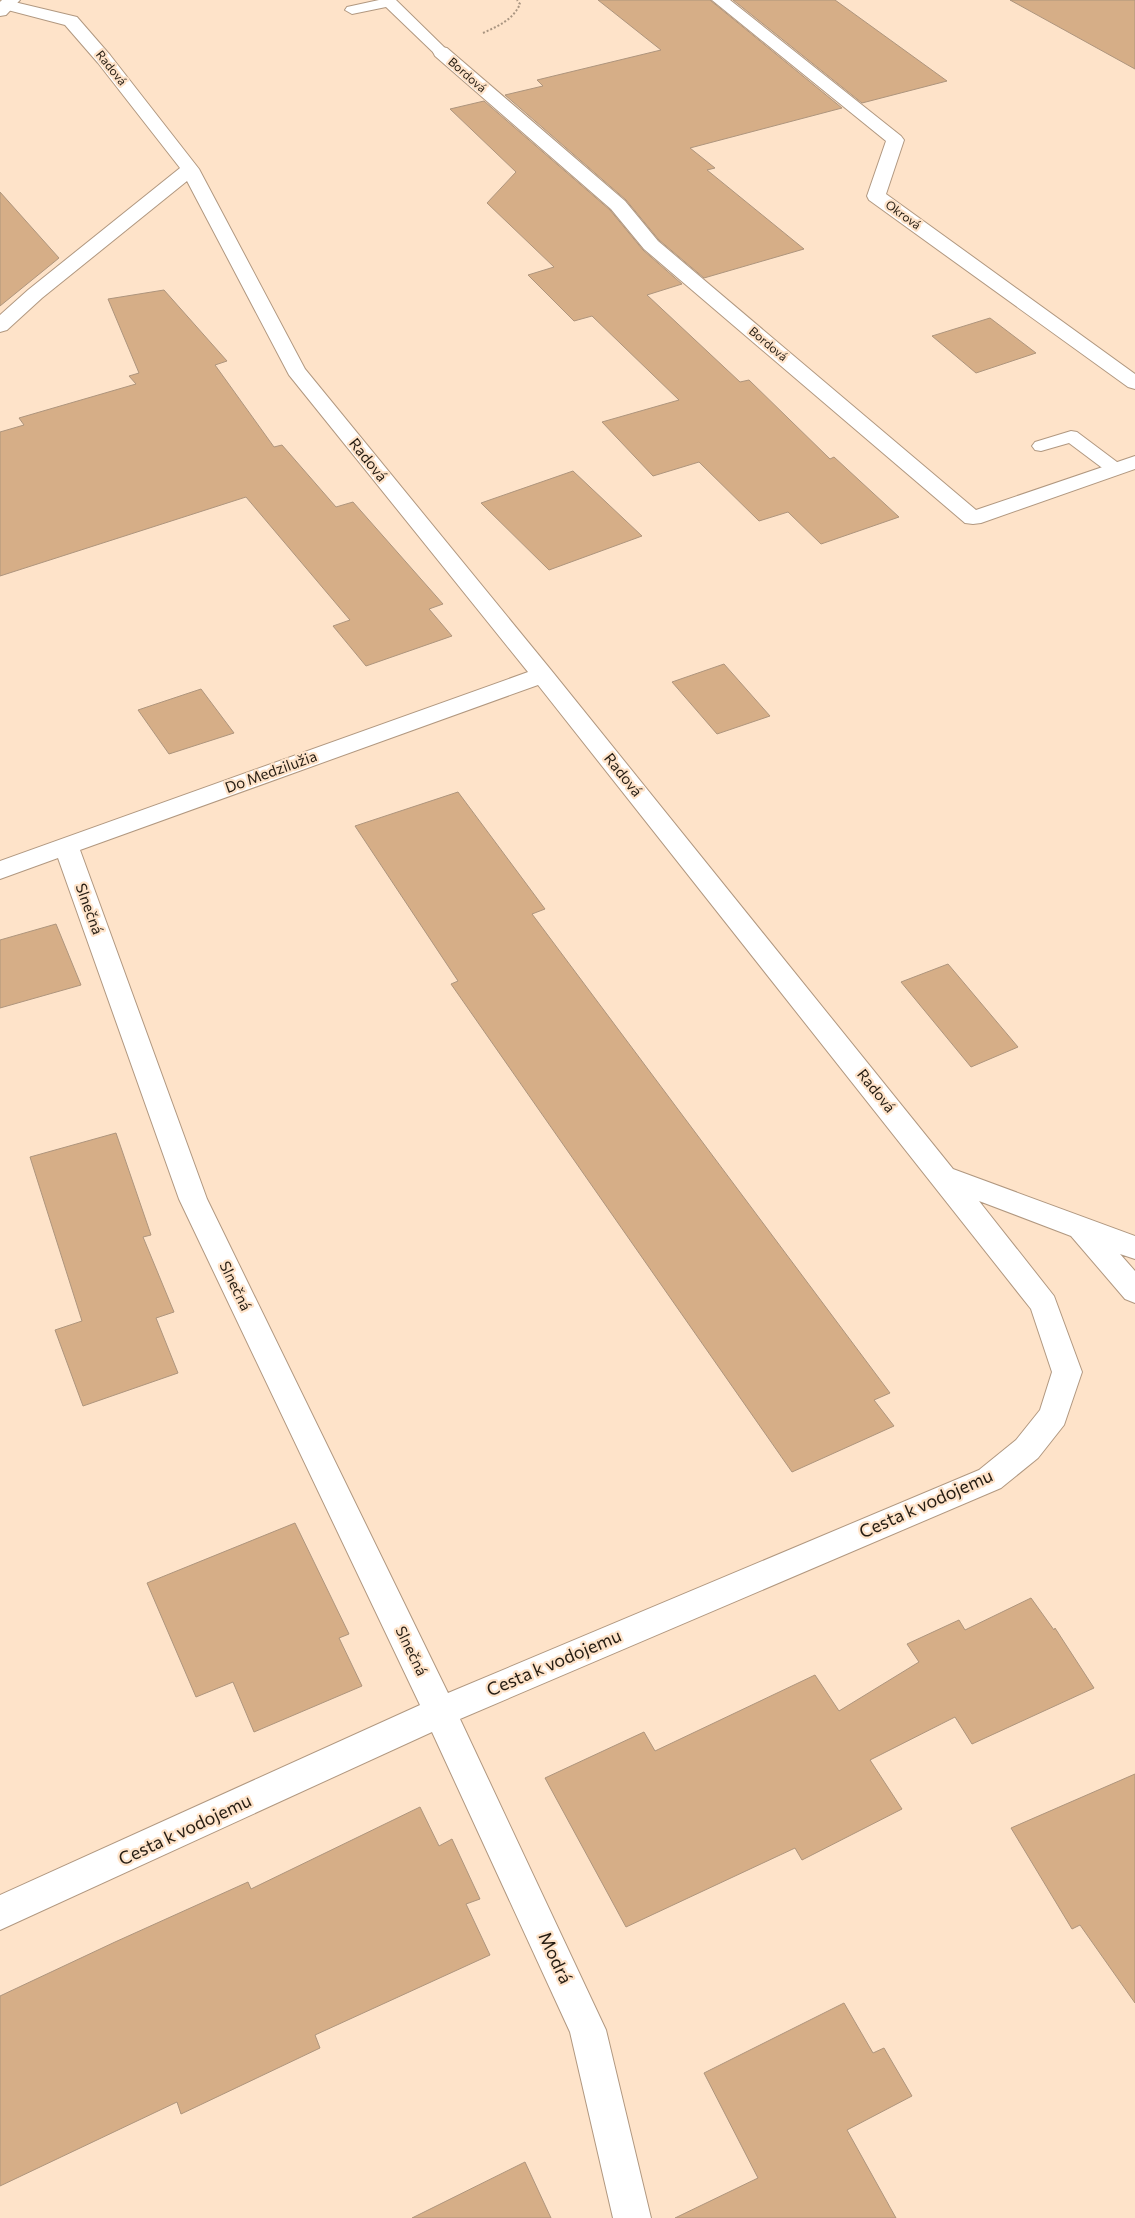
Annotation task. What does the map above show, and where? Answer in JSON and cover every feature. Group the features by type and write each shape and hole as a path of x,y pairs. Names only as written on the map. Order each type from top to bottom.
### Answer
{"street":[{"name":"Okrová","path":"720,0 895,140 876,196 1135,383"},
{"name":"Radová","path":"6,5 70,21 104,59 190,169 296,371 543,675 946,1178 1044,1304 1067,1372"},
{"name":"Bordová","path":"446,57 618,205 651,245 973,518 1135,462"},
{"path":"0,326 35,294 190,169"},
{"name":"Do Medzilužia","path":"0,870 543,675"},
{"name":"Slnečná","path":"66,846 193,1198 440,1712"},
{"path":"946,1178 1135,1248"},
{"path":"1080,1228 1135,1291"},
{"name":"Cesta k vodojemu","path":"0,1914 440,1712 990,1479 1027,1449 1054,1416 1067,1372"},
{"name":"Modrá","path":"440,1712 588,2030 632,2218"}],"lane":[{"path":"352,10 389,1 446,57"},
{"path":"1041,446 1071,436 1115,469"}],"path":[{"path":"446,57 483,33 511,18 520,4 517,0"}],"building":[{"path":"598,0 710,0 842,108 690,148 715,168 707,170 804,249 704,278 659,240 626,200 505,95 543,86 537,80 661,50"},
{"path":"733,0 835,0 947,81 862,103"},
{"path":"1010,0 1135,0 1135,69"},
{"path":"484,101 610,210 643,250 682,284 647,295 740,382 749,380 830,459 834,457 899,517 821,544 788,512 759,521 699,462 653,476 602,422 679,400 592,316 574,321 528,275 554,267 487,203 516,172 450,109"},
{"path":"0,192 59,258 0,306"},
{"path":"164,290 227,361 215,365 274,447 282,445 336,507 353,502 443,604 429,609 452,636 366,666 333,626 350,620 246,497 0,576 0,432 24,425 19,418 136,384 129,376 139,373 108,299"},
{"path":"990,318 1036,353 976,373 932,336"},
{"path":"573,471 642,536 549,570 481,503"},
{"path":"724,664 770,716 717,734 672,682"},
{"path":"201,689 234,733 169,754 138,710"},
{"path":"458,792 545,909 532,914 890,1393 874,1400 894,1426 792,1472 451,984 458,981 355,826"},
{"path":"56,924 81,985 0,1008 0,940"},
{"path":"948,964 1018,1047 971,1067 901,982"},
{"path":"116,1133 151,1235 143,1237 174,1312 156,1318 178,1373 83,1406 55,1330 82,1321 30,1157"},
{"path":"295,1523 349,1634 339,1638 362,1686 254,1732 233,1682 196,1697 147,1583"},
{"path":"1031,1598 1054,1630 1055,1628 1094,1688 972,1744 955,1717 870,1760 902,1809 802,1860 795,1848 626,1927 545,1778 644,1732 655,1751 815,1675 839,1711 919,1662 907,1644 959,1620 965,1630"},
{"path":"1135,1774 1135,2003 1080,1925 1072,1929 1011,1828"},
{"path":"420,1807 439,1846 452,1839 480,1899 466,1904 490,1955 315,2035 320,2048 181,2114 177,2102 0,2186 0,1996 248,1882 251,1889"},
{"path":"844,2003 873,2053 884,2048 912,2096 847,2130 896,2218 675,2218 758,2178 704,2073"},
{"path":"525,2162 551,2218 412,2218"}]}
